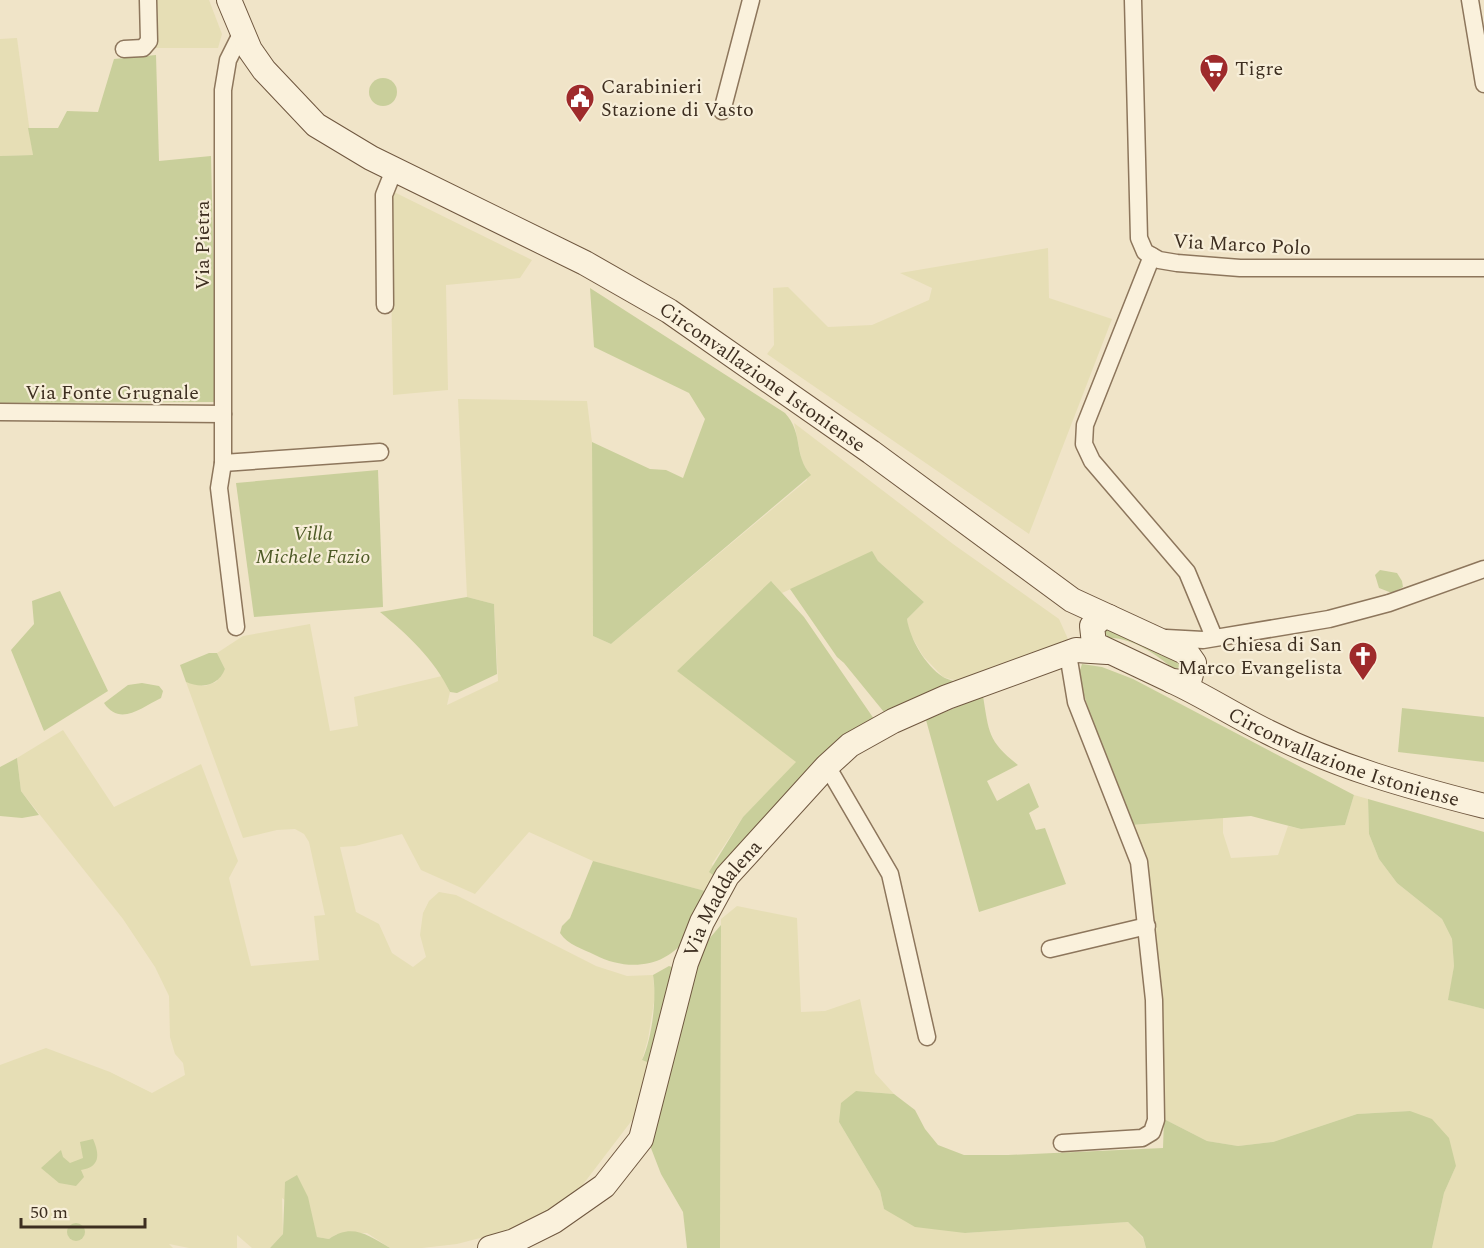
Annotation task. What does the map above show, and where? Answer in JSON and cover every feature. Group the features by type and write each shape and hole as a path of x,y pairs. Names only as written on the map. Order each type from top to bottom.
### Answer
{"main road":[{"name":"Circonvallazione Istoniense","path":"229,0 240,28 264,70 316,125 394,170 585,263 669,311 871,452 1072,600 1087,636 1094,644 1209,698 1267,732 1311,752 1386,780 1484,806"},
{"name":"Circonvallazione Istoniense","path":"234,0 240,28"},
{"path":"1087,636 1147,634 1188,654 1201,652"},
{"name":"Via Maddalena","path":"490,1248 514,1241 554,1221 604,1186 641,1138 686,963 702,922 728,876 827,766 850,745 893,721 1087,636"},
{"path":"1172,681 1185,682 1201,652"},
{"path":"1201,652 1196,681 1209,698"}],"street":[{"path":"124,48 143,48 149,41 148,0"},
{"path":"722,111 751,0"},
{"name":"Via Marco Polo","path":"1133,0 1139,238 1145,252 1159,260 1240,268 1484,268"},
{"path":"1470,0 1484,84"},
{"name":"Via Pietra","path":"236,627 219,488 223,463 223,90 228,60 240,28"},
{"path":"385,305 384,195 394,170"},
{"path":"1152,256 1085,425 1084,444 1098,469 1187,572 1201,652 1389,603 1484,569"},
{"name":"Via Fonte Grugnale","path":"0,412 223,414"},
{"path":"223,463 380,452"},
{"path":"1062,1143 1143,1137 1152,1132 1156,1120 1154,1011 1148,926 1139,862 1076,702 1087,636"},
{"path":"827,766 890,874 927,1037"},
{"path":"1050,949 1148,926"}],"shaded area":[{"path":"152,0 209,0 222,34 218,48 152,48"},
{"path":"17,38 33,155 0,156 0,39"},
{"path":"394,192 532,260 520,278 446,285 448,390 393,395 390,218"},
{"path":"1048,248 1049,298 1112,319 1029,534 767,354 774,345 773,288 788,287 828,327 872,325 929,300 932,288 900,273"},
{"path":"458,399 587,401 592,442 593,636 611,644 807,480 808,472 802,462 794,423 953,544 1059,619 1068,639 1065,643 960,685 954,680 943,677 923,656 909,632 907,619 924,602 878,561 872,552 782,593 772,582 796,763 743,817 712,864 718,879 709,892 595,862 529,832 475,894 421,870 402,834 355,846 340,847 356,912 379,924 392,953 413,967 426,957 420,935 423,913 429,901 439,892 456,895 596,966 627,976 653,975 655,996 642,1060 652,1064 636,1115 581,1187 553,1207 511,1230 457,1244 422,1248 390,1248 367,1233 337,1234 329,1239 317,1237 312,1220 282,1198 283,1234 270,1248 252,1248 237,1235 237,1248 189,1248 169,1244 173,1248 0,1248 0,1065 46,1048 110,1072 152,1093 185,1075 183,1063 175,1054 170,1037 169,996 155,967 123,919 21,791 17,758 63,730 114,807 201,764 238,861 229,878 251,966 319,960 314,916 325,915 309,842 304,834 295,829 277,830 243,838 186,682 205,686 216,682 225,669 217,653 243,636 310,624 330,731 358,726 354,697 442,676 450,692 447,705 498,681 494,604 467,597"},
{"path":"1354,795 1368,799 1369,834 1379,859 1397,883 1442,919 1452,939 1454,966 1449,1000 1484,1009 1484,1248 1432,1248 1444,1193 1456,1166 1410,1111 1357,1114 1273,1142 1238,1146 1207,1141 1164,1119 1160,1032 1131,825 1223,818 1223,833 1231,858 1278,855 1288,826 1301,829 1345,825"},
{"path":"737,906 797,918 801,1012 825,1011 860,999 875,1073 894,1094 856,1091 839,1122 880,1191 884,1209 965,1233 1128,1222 1143,1238 1146,1248 720,1248 721,919"}],"green space":[{"path":"156,55 159,161 211,156 217,402 0,403 0,156 33,155 28,128 58,128 67,111 98,112 114,59"},
{"path":"383,78 393,82 397,92 393,102 383,106 373,102 369,92 373,82"},
{"path":"590,288 785,413 795,429 802,460 811,475 611,644 593,636 592,442 650,469 666,470 683,478 705,419 689,393 594,347"},
{"name":"Villa Michele Fazio","path":"378,470 383,607 254,617 236,483"},
{"path":"872,551 878,561 924,602 907,619 911,635 919,651 936,672 960,685 888,717 837,657 790,589"},
{"path":"1380,570 1397,573 1403,587 1392,593 1379,588 1375,575"},
{"path":"771,581 804,617 874,719 718,879 709,872 743,817 796,762 677,671"},
{"path":"60,591 108,691 44,731 11,650 34,624 32,601"},
{"path":"467,597 494,604 497,674 457,693 450,692 444,680 420,648 380,612"},
{"path":"1107,627 1163,656 1178,658 1182,662 1181,667 1173,669 1160,658 1135,644 1126,640 1109,638 1105,633"},
{"path":"209,653 217,653 225,669 222,675 214,682 204,685 186,682 180,665"},
{"path":"1082,664 1102,667 1133,679 1354,795 1345,825 1301,829 1251,816 1131,825 1104,758 1078,676"},
{"path":"142,683 159,686 163,691 161,698 139,710 124,714 117,714 104,703 128,685"},
{"path":"983,696 989,728 995,742 1018,765 987,781 997,801 1029,783 1039,807 1029,813 1036,830 1045,828 1066,884 979,912 926,720"},
{"path":"1402,708 1484,717 1484,762 1398,752"},
{"path":"17,758 21,791 39,815 22,818 0,816 0,767"},
{"path":"1368,799 1484,832 1484,1009 1448,1000 1454,966 1452,939 1442,919 1397,883 1379,859 1369,834"},
{"path":"593,861 709,892 695,924 680,945 659,960 634,965 608,960 567,941 560,933 562,926 570,918"},
{"path":"721,925 720,1248 687,1248 683,1212 661,1174 649,1143 690,961"},
{"path":"669,966 675,968 652,1064 642,1060 653,1018 653,975"},
{"path":"856,1091 894,1094 915,1110 925,1129 938,1145 964,1155 1163,1148 1164,1119 1207,1141 1238,1146 1273,1142 1357,1114 1410,1111 1432,1119 1449,1138 1456,1166 1444,1193 1432,1248 1146,1248 1143,1237 1128,1222 965,1233 915,1227 884,1209 880,1191 839,1122 841,1103"},
{"path":"93,1139 97,1159 92,1166 81,1170 84,1177 76,1186 59,1183 41,1168 61,1150 63,1157 70,1163 83,1158 80,1142"},
{"path":"297,1175 308,1197 317,1237 329,1239 337,1234 353,1231 367,1235 390,1248 270,1248 283,1234 285,1182"},
{"path":"76,1223 82,1226 85,1232 82,1238 76,1241 70,1238 67,1232 70,1226"}],"place":[{"name":"Tigre","path":"1214,94"},
{"name":"Carabinieri Stazione di Vasto","path":"580,124"},
{"name":"Chiesa di San Marco Evangelista","path":"1363,682"}]}
